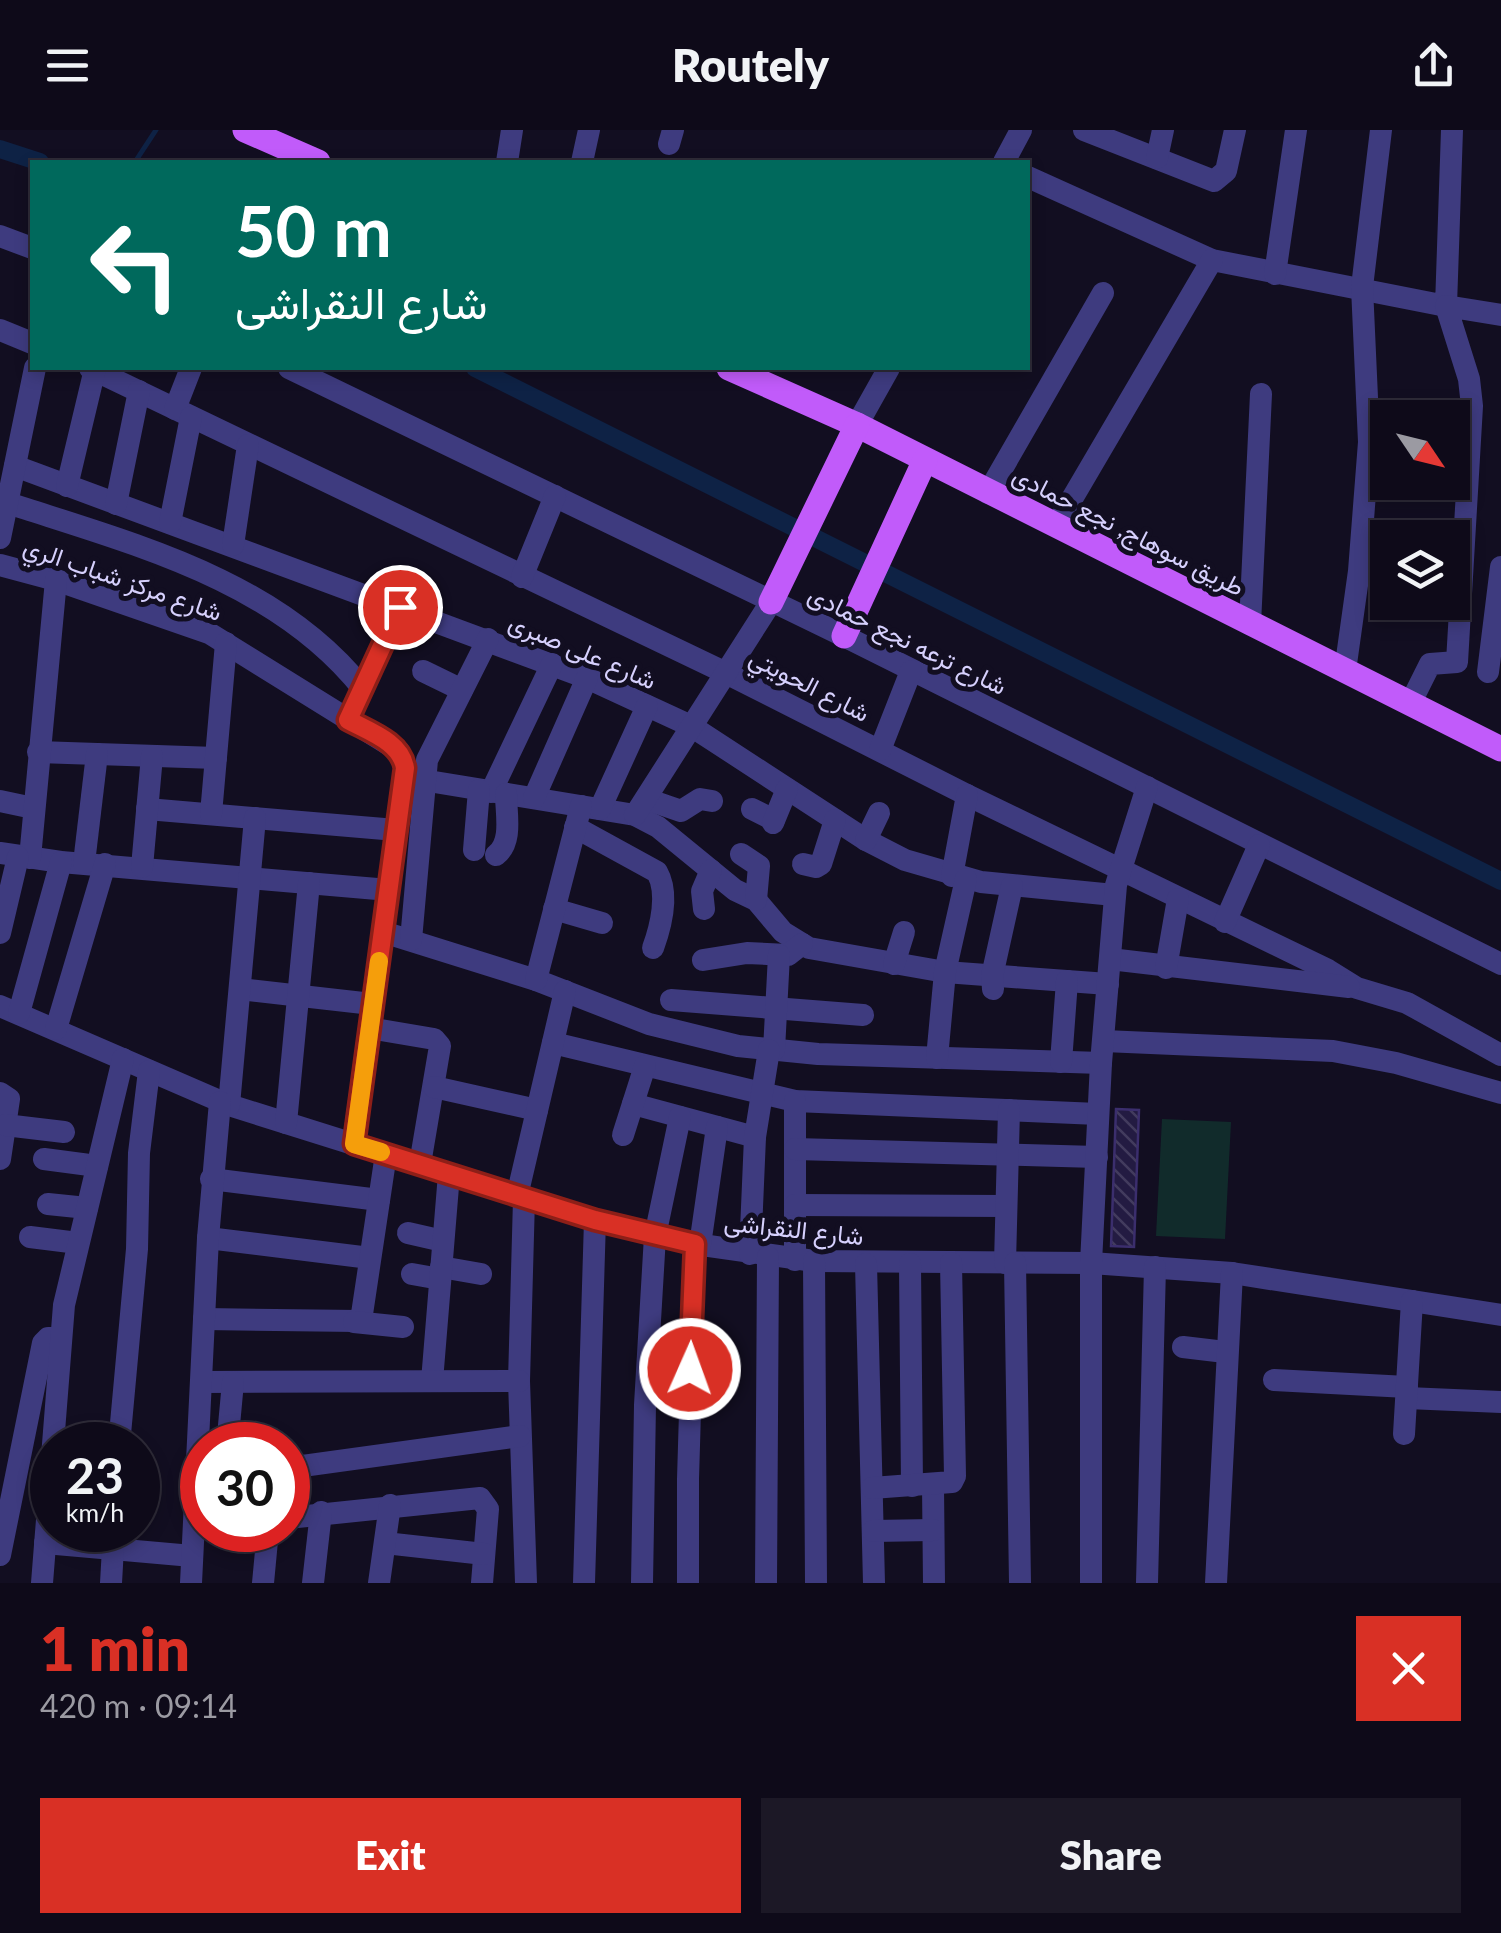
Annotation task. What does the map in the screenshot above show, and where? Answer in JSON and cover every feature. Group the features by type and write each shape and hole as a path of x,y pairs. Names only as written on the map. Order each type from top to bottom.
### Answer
{"main road":[{"path":"245,130 313,160"},
{"name":"طريق سوهاج, نجع حمادى","path":"733,370 857,425 1501,749"},
{"path":"772,602 857,425"},
{"path":"844,636 925,460"}],"street":[{"path":"507,160 512,130"},
{"path":"582,160 589,130"},
{"path":"1005,160 1021,130"},
{"path":"1084,130 1218,180 1226,171 1235,130"},
{"path":"1157,158 1163,130"},
{"path":"1275,274 1296,130"},
{"path":"1346,672 1370,442 1362,287 1381,130"},
{"path":"1452,130 1446,306 1469,379 1472,406 1457,662"},
{"path":"1030,177 1212,260 1501,315"},
{"path":"0,236 30,247"},
{"path":"1056,526 1212,260"},
{"path":"988,493 1103,293"},
{"path":"0,330 30,343"},
{"path":"0,538 35,370"},
{"path":"67,486 92,370"},
{"name":"شارع الحويتي","path":"96,370 726,673 1358,988 1407,1003 1501,1056"},
{"path":"170,524 190,370"},
{"name":"شارع ترعه نجع حمادى","path":"293,370 844,636 1501,964"},
{"path":"857,425 888,370"},
{"path":"116,504 139,391"},
{"path":"1250,624 1261,394"},
{"path":"233,546 248,445"},
{"name":"شارع على صبرى","path":"15,466 587,678 691,726 866,840 904,860 959,877 1012,886 1114,895"},
{"path":"522,577 554,496"},
{"path":"5,504 140,546 231,586 308,634 363,689"},
{"name":"شارع مركز شباب الري","path":"0,565 180,621 226,642 399,751 413,779"},
{"path":"1410,704 1430,664 1457,662 1495,673 1501,566"},
{"path":"0,934 16,856 34,808 56,580"},
{"path":"640,806 772,602"},
{"path":"348,720 400,607"},
{"path":"354,1144 396,830 413,779 488,639"},
{"path":"211,814 226,642"},
{"path":"485,853 492,792 552,664"},
{"path":"423,671 462,690"},
{"path":"880,750 910,671"},
{"path":"534,798 587,678"},
{"path":"536,980 585,814 647,706"},
{"path":"38,752 216,758"},
{"path":"56,1029 84,863 97,754"},
{"path":"142,867 152,756"},
{"path":"413,779 534,798 585,814 661,878 662,912 653,948"},
{"path":"410,940 413,779"},
{"path":"1091,1583 1091,1263 1098,1114 1114,895 1118,869 1147,788"},
{"path":"752,809 774,822 788,789"},
{"path":"936,1058 967,795"},
{"path":"0,801 34,808"},
{"path":"585,814 640,806 681,811 696,801 712,801"},
{"path":"640,806 658,826 735,890 756,900 772,921 802,944 824,952 944,972 1108,984"},
{"path":"148,809 396,830"},
{"path":"866,840 879,813"},
{"path":"201,1422 211,1179 240,989 255,818"},
{"path":"803,864 821,864 835,820"},
{"path":"1225,922 1259,845"},
{"path":"741,854 759,866 756,900"},
{"path":"16,856 389,890"},
{"path":"10,1010 84,863"},
{"path":"704,910 702,892 711,870"},
{"path":"286,1123 309,883"},
{"path":"1010,992 993,990 992,976 1012,886"},
{"path":"1166,968 1178,899"},
{"path":"554,909 602,924"},
{"path":"384,932 536,980 678,1032 771,1050 1061,1062 1103,1052 1333,1051 1396,1063 1501,1093"},
{"path":"894,964 904,932"},
{"path":"703,960 746,953 792,954 802,944"},
{"path":"766,1583 755,1137 771,1050 779,955"},
{"path":"1110,959 1358,988"},
{"path":"1061,1062 1068,981"},
{"path":"240,989 372,1004"},
{"path":"526,1583 519,1381 521,1198 565,991"},
{"path":"671,1000 862,1015"},
{"name":"شارع النقراشى","path":"10,1010 224,1104 521,1198 698,1245 759,1256 866,1264 1091,1263 1155,1267 1232,1274 1501,1314"},
{"path":"369,1028 438,1042 441,1051 420,1164"},
{"path":"553,1043 795,1101 1098,1114"},
{"path":"53,1422 64,1305 123,1059"},
{"path":"623,1134 645,1066"},
{"path":"121,1422 137,1249 139,1153 149,1071"},
{"path":"434,1086 537,1110"},
{"path":"0,1093 9,1099 0,1159"},
{"path":"795,1101 795,1204 805,1261 816,1583"},
{"path":"632,1104 755,1137"},
{"path":"1009,1110 1006,1206 1020,1583"},
{"path":"642,1583 645,1405 655,1236 680,1117"},
{"path":"5,1126 64,1132"},
{"path":"688,1583 688,1479 698,1245 717,1127"},
{"path":"795,1149 1096,1157"},
{"path":"354,1322 362,1314 386,1154"},
{"path":"44,1159 97,1166"},
{"path":"432,1381 450,1174"},
{"path":"211,1179 379,1200"},
{"path":"48,1204 86,1208"},
{"path":"795,1204 1006,1206"},
{"path":"584,1583 595,1220"},
{"path":"408,1233 443,1242"},
{"path":"30,1237 78,1243"},
{"path":"208,1238 370,1258"},
{"path":"872,1488 948,1483 956,1476 950,1263"},
{"path":"866,1264 874,1583"},
{"path":"910,1264 922,1486 933,1530 934,1583"},
{"path":"1147,1583 1155,1267"},
{"path":"412,1274 481,1274"},
{"path":"1216,1583 1232,1274"},
{"path":"1404,1434 1412,1301"},
{"path":"204,1319 354,1322 403,1327"},
{"path":"0,1555 43,1344 48,1338 60,1338"},
{"path":"1183,1347 1226,1352"},
{"path":"1274,1380 1501,1402"},
{"path":"202,1382 519,1381"},
{"path":"229,1422 233,1382"},
{"path":"310,1465 520,1436"},
{"path":"310,1514 484,1500 488,1508 482,1583"},
{"path":"379,1583 390,1505"},
{"path":"321,1512 313,1583 324,1583"},
{"path":"872,1532 933,1530"},
{"path":"385,1543 484,1554"},
{"path":"42,1583 44,1552"},
{"path":"111,1583 113,1552"},
{"path":"191,1583 197,1552"},
{"path":"263,1583 266,1552"}],"green space":[{"path":"1162,1119 1231,1122 1225,1239 1156,1236"}],"building":[{"path":"1116,1109 1139,1110 1134,1247 1111,1246"}],"waterway":[{"path":"136,160 156,130"},
{"path":"0,149 34,160"},
{"path":"479,370 1501,881"}],"slow traffic":[{"path":"379,961 354,1144 381,1152"}],"route":[{"path":"400,607 348,720 392,745 404,759 405,768 354,1144 595,1220 695,1244 690,1369"}]}
